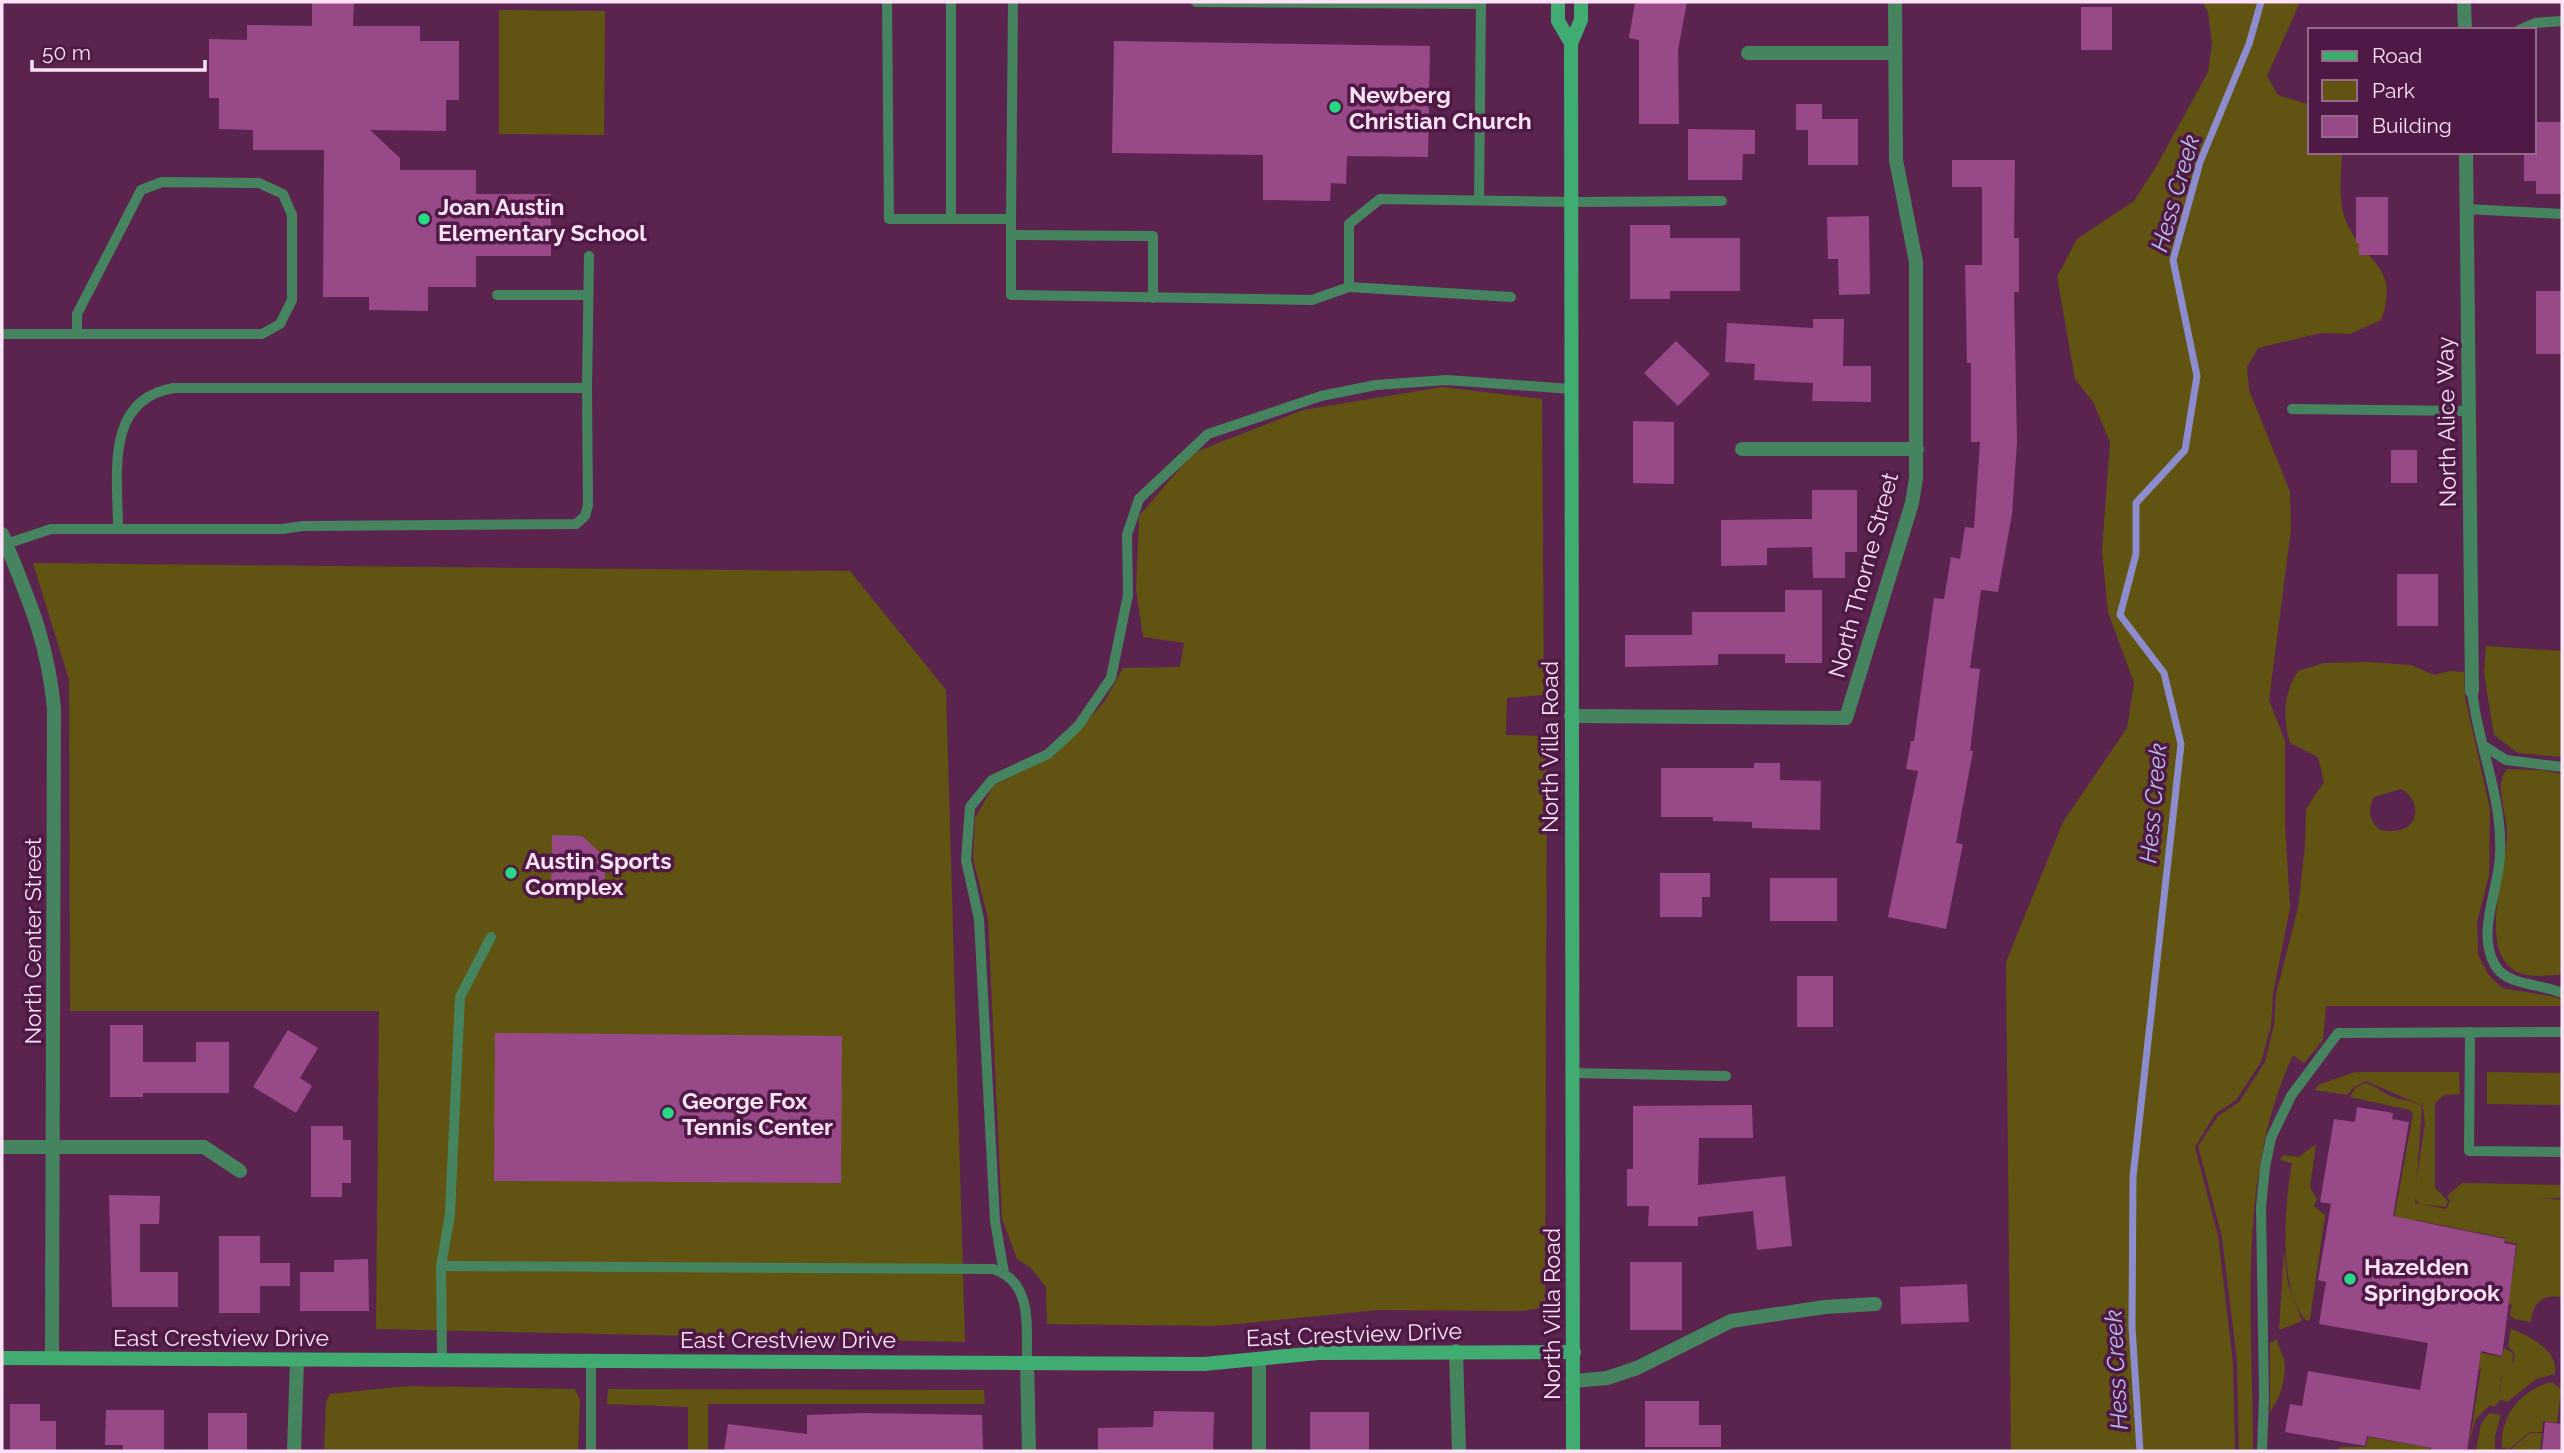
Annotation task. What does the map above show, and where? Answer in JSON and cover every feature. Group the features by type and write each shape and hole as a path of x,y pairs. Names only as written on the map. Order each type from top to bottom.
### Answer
{"street":[{"name":"North Villa Road","path":"1558,2 1558,20 1571,43"},
{"name":"North Villa Road","path":"1573,1451 1571,43 1581,20 1581,2"},
{"name":"North Thorne Street","path":"1571,716 1846,718 1912,503 1917,449 1916,262 1896,160 1895,2"},
{"path":"2464,2 2465,28"},
{"path":"1748,53 1895,53"},
{"name":"North Alice Way","path":"2466,154 2472,691"},
{"path":"1742,449 1917,449"},
{"name":"North Center Street","path":"4,539 33,606 50,664 54,708 52,1358"},
{"path":"2,1147 204,1147 240,1171"},
{"path":"1574,1381 1607,1378 1637,1368 1731,1321 1875,1304"},
{"path":"1456,1352 1459,1451"},
{"name":"East Crestview Drive","path":"2,1359 1203,1364 1318,1353 1574,1352"},
{"path":"1259,1359 1259,1451"},
{"path":"294,1451 297,1362"},
{"path":"1027,1363 1029,1451"}],"lane":[{"path":"887,2 889,219 1011,219"},
{"path":"951,2 951,219"},
{"path":"1013,2 1011,295 1312,300 1349,287 1511,297"},
{"path":"1196,2 1481,4 1479,201"},
{"path":"2524,28 2535,23 2562,20"},
{"path":"2,334 77,334 262,334 279,324 292,300 292,215 282,194 259,183 162,182 141,190 131,204 77,314 77,334"},
{"path":"1349,287 1349,224 1380,199 1722,201"},
{"path":"2467,209 2562,214"},
{"path":"1011,235 1153,236 1153,298"},
{"path":"4,539 51,529 576,524 585,516 588,505 589,256"},
{"path":"497,295 588,295"},
{"path":"1004,1273 995,1221 979,919 966,860 970,807 992,780 1048,754 1078,726 1111,678 1128,595 1127,535 1139,499 1208,434 1321,396 1376,385 1447,380 1571,389"},
{"path":"118,529 117,466 121,436 128,415 139,400 157,390 587,388"},
{"path":"2292,409 2469,411"},
{"path":"2472,691 2498,811 2501,855 2486,939 2495,967 2514,980 2562,993"},
{"path":"2484,746 2506,760 2562,767"},
{"path":"442,1360 441,1266 450,1214 460,997 491,937"},
{"path":"2470,1032 2469,1151 2562,1152"},
{"path":"2262,1451 2264,1397 2260,1207 2272,1138 2291,1096 2338,1033 2562,1032"},
{"path":"1571,1073 1726,1076"},
{"path":"441,1266 979,1269 1004,1273 1013,1279 1024,1298 1027,1363"},
{"path":"591,1361 591,1451"}],"green space":[{"path":"2202,2 2300,2 2267,76 2278,95 2308,104 2308,154 2342,154 2341,191 2345,219 2357,241 2380,269 2387,289 2381,320 2350,334 2321,333 2258,348 2247,367 2249,390 2290,492 2291,529 2269,700 2285,741 2285,824 2290,908 2273,993 2271,1026 2261,1062 2236,1100 2215,1114 2195,1147 2218,1236 2233,1363 2235,1451 2011,1451 2006,962 2063,822 2127,728 2134,683 2108,612 2102,551 2110,442 2093,402 2075,379 2057,277 2077,239 2134,201 2157,165 2208,72 2212,43 2208,12"},
{"path":"499,10 605,11 604,135 499,134"},
{"path":"1442,387 1542,399 1544,695 1507,698 1506,735 1547,736 1545,1307 1522,1311 1378,1310 1216,1326 1047,1324 1046,1287 1031,1268 1017,1259 1002,1218 988,918 973,859 975,818 994,785 1054,756 1104,702 1123,668 1180,667 1184,643 1143,637 1136,590 1139,516 1193,453 1303,410"},
{"name":"Austin Sports Complex","path":"33,563 850,571 946,690 965,1342 376,1329 379,1011 70,1011 69,680"},
{"path":"2486,646 2562,651 2562,757 2518,753 2494,735 2484,673"},
{"path":"2324,663 2411,665 2434,675 2450,671 2464,672 2465,697 2490,809 2489,875 2477,922 2478,955 2488,974 2502,988 2556,997 2562,1000 2562,1006 2326,1006 2323,1040 2304,1063 2293,1055 2275,1102 2263,1150 2255,1199 2252,1250 2253,1451 2239,1451 2237,1361 2222,1237 2198,1146 2218,1116 2239,1102 2265,1062 2274,1025 2276,994 2298,908 2306,809 2324,782 2318,757 2290,743 2286,724 2287,697 2298,671","holes":["2401,789 2414,803 2413,821 2400,830 2380,830 2370,815 2374,797"]},
{"path":"2508,769 2562,774 2562,972 2558,975 2524,975 2506,963 2499,949 2497,910 2507,831 2501,789 2504,774"},
{"path":"2355,1072 2459,1072 2460,1094 2444,1095 2435,1103 2435,1188 2448,1201 2445,1207 2420,1204 2414,1197 2425,1124 2423,1106 2366,1081 2354,1087 2347,1095 2315,1090 2318,1085"},
{"path":"2487,1072 2562,1073 2562,1105 2487,1104"},
{"path":"2365,1083 2390,1096 2422,1107 2415,1203 2446,1209 2450,1201 2447,1196 2462,1183 2562,1185 2562,1198 2539,1198 2562,1200 2562,1297 2549,1297 2540,1301 2536,1305 2531,1322 2514,1319 2510,1315 2512,1305 2506,1302 2501,1272 2513,1274 2517,1244 2505,1241 2505,1238 2416,1220 2409,1257 2389,1246 2413,1114 2410,1110 2350,1097 2355,1088"},
{"path":"2316,1144 2310,1187 2317,1199 2314,1206 2325,1215 2310,1319 2307,1321 2297,1307 2287,1268 2287,1200 2292,1163 2280,1160 2283,1155 2299,1157"},
{"path":"2284,1251 2288,1284 2302,1321 2279,1330"},
{"path":"2511,1329 2548,1351 2555,1365 2555,1374 2536,1379 2507,1402 2500,1400 2495,1407 2490,1405 2475,1420 2469,1445 2481,1369 2469,1367 2472,1351 2502,1357 2504,1348 2513,1353 2512,1363 2514,1352 2508,1347"},
{"path":"2277,1339 2284,1359 2284,1380 2270,1412 2270,1343"},
{"path":"2552,1382 2561,1389 2557,1423 2543,1421 2542,1432 2530,1432 2509,1449 2502,1448 2505,1425 2515,1406 2531,1391"},
{"path":"407,1386 575,1389 580,1400 578,1451 324,1451 326,1402 330,1394"},
{"path":"608,1389 984,1390 985,1404 708,1404 708,1451 688,1451 688,1407 607,1404"},
{"path":"2489,1413 2501,1415 2495,1436 2495,1451 2476,1451 2481,1424"},
{"path":"2530,1433 2542,1433 2540,1451 2501,1451 2510,1450"},
{"path":"2368,1437 2430,1448 2429,1451 2337,1451 2340,1447 2366,1447"}],"building":[{"path":"312,2 354,2 353,26 420,26 420,41 459,41 459,100 446,100 446,131 370,130 400,158 400,170 476,170 476,194 551,194 551,256 476,256 476,287 428,287 428,311 369,310 369,297 323,297 324,150 253,150 253,130 219,129 219,98 209,98 209,39 247,40 247,25 312,26"},
{"path":"1635,2 1687,2 1678,50 1679,124 1639,124 1639,40 1629,38"},
{"path":"2081,7 2112,7 2112,50 2081,50"},
{"path":"1114,41 1430,46 1428,157 1347,156 1346,184 1331,183 1330,201 1263,200 1263,155 1112,153"},
{"path":"1796,104 1822,104 1822,119 1858,119 1858,165 1808,165 1808,130 1796,130"},
{"path":"2537,122 2562,122 2562,194 2536,194 2536,181 2524,181 2524,154 2536,154"},
{"path":"1688,129 1755,130 1755,154 1743,154 1742,180 1688,180"},
{"path":"1952,160 2015,160 2014,238 2019,238 2019,292 2014,292 2017,442 2012,514 1998,592 1981,590 1970,668 1980,669 1970,751 1973,751 1956,843 1963,844 1946,929 1888,917 1918,771 1906,769 1911,741 1914,741 1934,598 1944,599 1951,557 1960,559 1965,527 1974,528 1980,442 1971,442 1971,363 1967,363 1965,265 1982,265 1982,187 1952,187"},
{"path":"2356,197 2388,197 2388,255 2359,255 2359,243 2356,243"},
{"path":"1869,216 1870,294 1839,295 1838,259 1828,259 1827,217"},
{"path":"1630,225 1670,225 1670,238 1740,238 1740,291 1670,291 1670,299 1630,299"},
{"path":"2536,291 2562,291 2562,354 2536,354"},
{"path":"1813,319 1844,319 1843,366 1871,366 1871,402 1812,401 1813,383 1754,380 1755,364 1725,362 1727,323 1813,328"},
{"path":"1676,341 1710,374 1678,406 1644,373"},
{"path":"1633,421 1674,422 1674,484 1633,483"},
{"path":"2391,450 2417,450 2417,483 2391,483"},
{"path":"1812,490 1857,490 1857,552 1845,552 1845,578 1813,578 1812,547 1767,548 1767,565 1721,566 1721,520 1812,519"},
{"path":"2397,574 2438,574 2438,626 2397,626"},
{"path":"1785,590 1822,590 1822,663 1785,663 1785,654 1718,654 1718,665 1625,667 1625,635 1692,635 1692,612 1785,612"},
{"path":"1754,763 1780,763 1780,780 1821,781 1820,830 1752,828 1752,822 1713,821 1713,817 1661,817 1661,768 1754,768"},
{"path":"552,835 582,836 605,857 605,889 551,889"},
{"path":"1660,873 1710,873 1710,897 1702,897 1702,917 1660,917"},
{"path":"1770,878 1837,878 1837,921 1770,921"},
{"path":"1797,976 1833,976 1833,1027 1797,1027"},
{"path":"110,1025 143,1025 143,1062 196,1062 196,1042 229,1042 229,1093 143,1093 143,1097 110,1097"},
{"path":"288,1030 318,1048 300,1078 312,1086 296,1113 253,1087"},
{"name":"George Fox Tennis Center","path":"495,1033 842,1036 841,1183 494,1181"},
{"path":"1752,1105 1753,1138 1699,1138 1698,1185 1785,1176 1792,1246 1757,1250 1753,1211 1698,1217 1698,1226 1648,1226 1649,1206 1627,1206 1627,1169 1633,1169 1633,1106"},
{"name":"Hazelden Springbrook","path":"2357,1107 2393,1113 2392,1119 2409,1122 2393,1216 2505,1239 2504,1243 2516,1245 2502,1356 2481,1351 2467,1451 2431,1451 2431,1448 2367,1436 2365,1446 2285,1432 2290,1404 2302,1406 2308,1371 2420,1390 2428,1343 2319,1324 2326,1282 2318,1280 2331,1204 2320,1202 2334,1119 2355,1122"},
{"path":"311,1126 343,1126 343,1140 351,1140 351,1183 342,1183 342,1197 311,1197"},
{"path":"109,1195 160,1196 159,1224 140,1224 140,1272 178,1272 178,1307 112,1307"},
{"path":"219,1236 260,1236 260,1263 290,1263 290,1286 260,1286 260,1313 219,1313"},
{"path":"368,1259 369,1311 300,1311 300,1272 334,1272 334,1260"},
{"path":"1630,1262 1682,1262 1682,1330 1630,1330"},
{"path":"1967,1284 1969,1322 1901,1324 1900,1287"},
{"path":"1645,1401 1699,1401 1699,1425 1721,1425 1721,1447 1645,1447"},
{"path":"10,1404 40,1404 40,1421 56,1421 56,1451 10,1451"},
{"path":"106,1410 164,1410 164,1451 123,1451 123,1445 105,1445"},
{"path":"1154,1411 1214,1412 1213,1451 1098,1451 1098,1428 1153,1427"},
{"path":"1310,1412 1369,1412 1369,1451 1310,1451"},
{"path":"208,1413 247,1413 247,1451 208,1451"},
{"path":"807,1415 982,1415 983,1450 724,1451 728,1424 807,1434"},
{"path":"2545,1422 2562,1424 2562,1451 2542,1451"}],"waterway":[{"name":"Hess Creek","path":"2140,1451 2132,1327 2133,1177 2181,744 2164,673 2120,615 2136,554 2136,503 2185,450 2197,376 2173,260 2200,162 2249,44 2261,2"}],"place":[{"name":"Newberg Christian Church","path":"1335,107"},
{"name":"Joan Austin Elementary School","path":"424,219"},
{"name":"Austin Sports Complex","path":"511,873"},
{"name":"George Fox Tennis Center","path":"668,1113"},
{"name":"Hazelden Springbrook","path":"2350,1279"}]}
